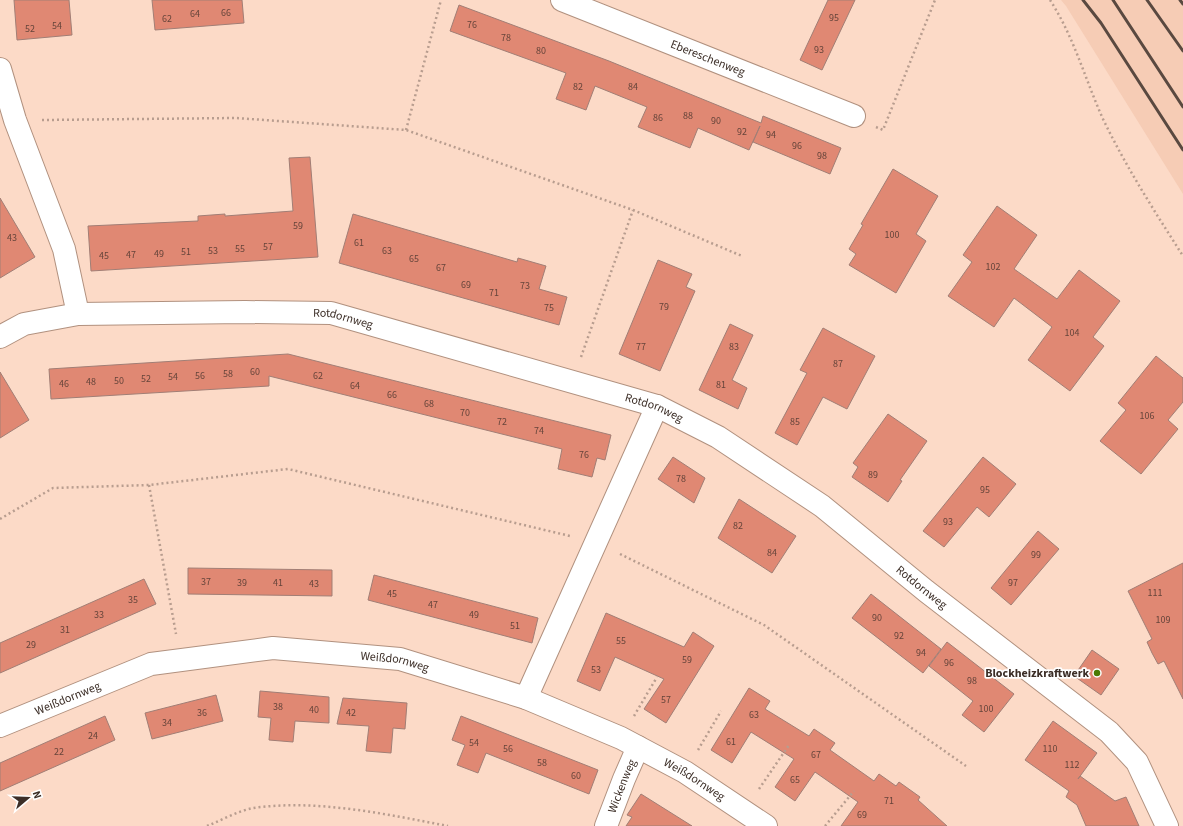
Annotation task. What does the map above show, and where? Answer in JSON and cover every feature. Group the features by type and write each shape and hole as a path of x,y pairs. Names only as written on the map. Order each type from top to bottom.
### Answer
{"street":[{"name":"Ebereschenweg","path":"562,0 854,116"},
{"path":"0,69 15,120 64,249 78,314"},
{"name":"Rotdornweg","path":"0,337 24,324 78,314 245,312 331,313 572,383 657,406 718,437 822,506 926,591 1108,732 1137,762 1167,826"},
{"path":"526,698 657,406"},
{"name":"Weißdornweg","path":"0,726 151,664 273,648 400,659 526,698 630,743 685,772 766,826"},
{"name":"Wickenweg","path":"606,826 624,779 630,743"}],"path":[{"path":"406,130 441,0"},
{"path":"883,130 935,0"},
{"path":"1050,0 1063,21 1104,120 1145,196 1183,256"},
{"path":"15,120 236,118 406,130 634,210 742,256"},
{"path":"572,383 634,210"},
{"path":"0,519 52,488 149,485 288,469 595,542 764,625 966,766"},
{"path":"149,485 181,660"},
{"path":"630,743 657,677"},
{"path":"685,772 721,711"},
{"path":"744,810 789,745"},
{"path":"825,826 854,791"},
{"path":"207,826 251,809 282,806 325,807 448,826"}],"shaded area":[{"path":"1061,0 1183,0 1183,194 1066,6"}],"building":[{"path":"14,0 69,0 72,35 17,40"},
{"path":"152,0 242,0 244,23 155,30"},
{"path":"828,0 855,0 822,70 800,60"},
{"path":"459,5 609,61 761,123 763,116 841,148 830,174 753,142 760,126 749,150 698,128 690,148 638,127 647,107 595,86 586,110 556,99 566,73 450,31"},
{"path":"310,157 318,257 91,271 88,226 198,221 198,216 225,214 225,216 293,211 289,158"},
{"path":"893,169 938,196 916,234 926,241 896,293 849,265 856,254 849,249 863,225 861,224"},
{"path":"0,198 35,257 0,278"},
{"path":"997,206 1037,235 1014,269 1057,299 1079,270 1120,301 1093,337 1104,346 1070,391 1028,360 1052,327 1014,298 994,327 948,296 972,262 963,255"},
{"path":"353,214 517,262 518,258 546,266 539,289 567,297 559,325 339,263"},
{"path":"658,260 692,274 686,287 695,291 660,371 619,354"},
{"path":"730,324 753,335 732,380 747,388 738,409 699,390"},
{"path":"823,328 875,356 847,409 823,397 797,445 775,433 807,373 800,370"},
{"path":"288,354 611,435 605,460 597,458 592,477 558,469 562,449 269,376 269,386 51,399 49,369"},
{"path":"1156,356 1183,378 1183,402 1168,420 1178,429 1141,474 1100,441 1126,410 1118,403"},
{"path":"0,372 29,420 0,438"},
{"path":"888,414 927,441 900,480 902,481 888,502 852,477 858,467 853,463"},
{"path":"673,457 705,478 694,503 658,479"},
{"path":"983,457 1016,484 989,517 977,507 944,547 923,531"},
{"path":"739,499 796,536 772,573 718,538"},
{"path":"1038,531 1059,549 1011,605 991,588"},
{"path":"1183,563 1183,699 1164,661 1158,664 1152,653 1147,642 1152,639 1128,591"},
{"path":"188,568 332,570 332,596 188,594"},
{"path":"374,575 538,618 532,643 368,600"},
{"path":"144,579 156,604 0,673 0,643"},
{"path":"871,594 941,649 923,673 852,618"},
{"path":"606,613 684,647 693,632 714,646 666,723 644,709 664,679 615,657 600,691 577,681"},
{"path":"947,642 1014,694 984,732 962,715 973,701 929,666"},
{"name":"Blockheizkraftwerk","path":"1092,650 1119,669 1101,695 1074,676"},
{"path":"749,688 770,701 765,709 809,736 814,729 835,743 830,750 874,781 879,774 896,786 899,782 920,797 918,800 947,826 841,826 858,802 815,772 795,801 775,787 794,759 751,732 732,763 711,750"},
{"path":"260,691 329,697 329,723 295,721 293,742 269,740 271,718 258,717"},
{"path":"216,695 223,721 152,739 145,713"},
{"path":"343,698 407,703 405,729 393,728 391,753 366,751 369,726 337,724"},
{"path":"105,716 115,740 0,791 0,763"},
{"path":"461,716 598,770 589,794 486,753 478,773 457,765 465,745 452,740"},
{"path":"1053,721 1097,753 1080,776 1115,801 1126,797 1139,826 1086,826 1077,805 1066,797 1069,791 1025,760"},
{"path":"641,794 692,826 626,826 632,817 627,815"}],"railway":[{"path":"1083,0 1101,23 1183,150"},
{"path":"1113,0 1183,107"},
{"path":"1147,0 1183,51"},
{"path":"1180,0 1183,4"}],"place":[{"name":"Blockheizkraftwerk","path":"1097,673"}]}
